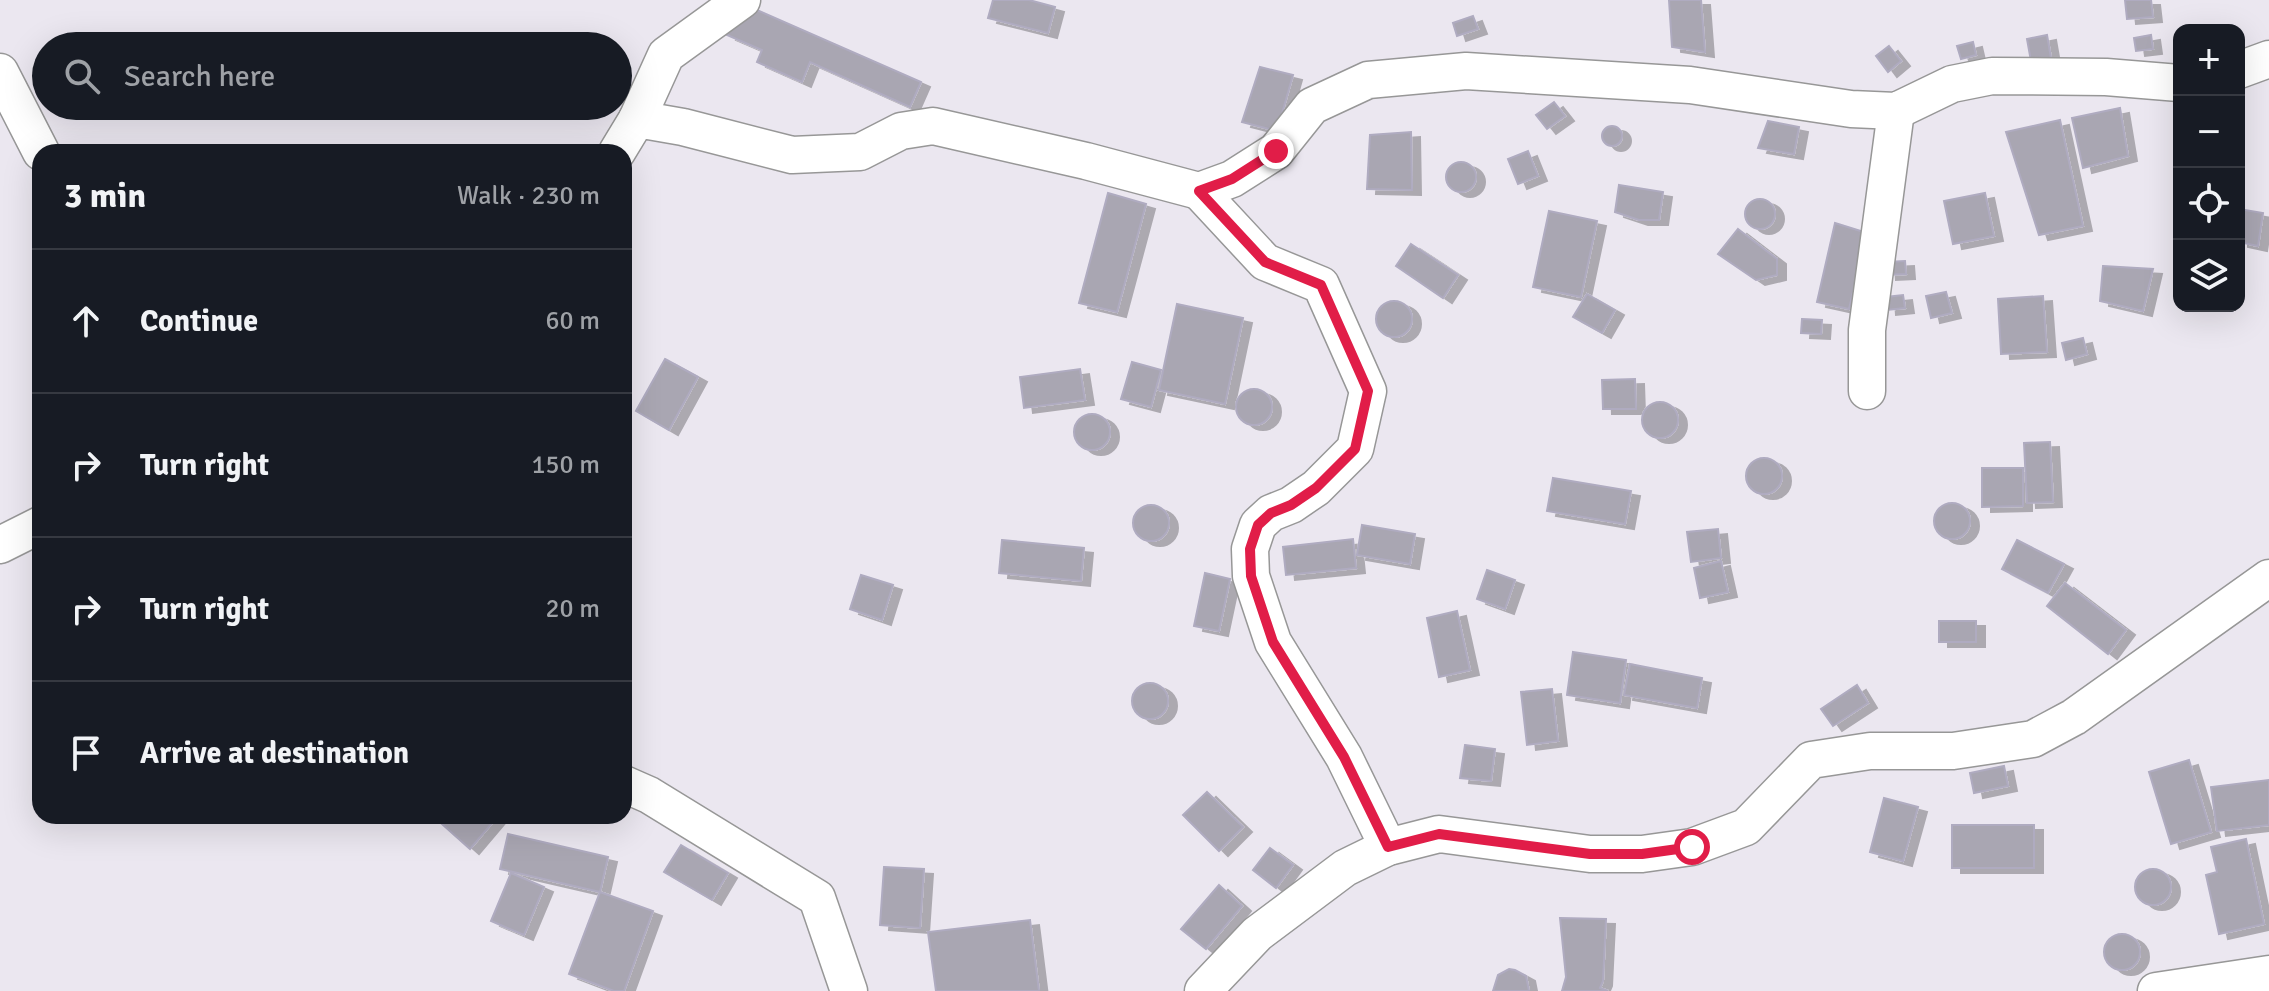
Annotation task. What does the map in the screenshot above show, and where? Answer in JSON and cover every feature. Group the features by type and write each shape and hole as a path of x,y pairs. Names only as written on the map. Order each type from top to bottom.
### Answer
{"street":[{"path":"622,144 637,119 666,55 742,0"},
{"path":"2245,68 2269,59"},
{"path":"1199,191 1232,179 1276,151 1312,106 1368,80 1466,71 1690,85 1851,109 1896,111 1952,84 1992,76 2106,77 2173,83"},
{"path":"0,72 37,144"},
{"path":"1867,391 1867,330 1896,111"},
{"path":"637,119 683,127 792,155 860,152 901,131 933,126 1086,161 1199,191 1265,262 1321,285 1368,391 1355,449 1316,488 1291,505 1271,513 1258,525 1250,549 1251,576 1273,642 1344,757 1388,847"},
{"path":"0,545 32,529"},
{"path":"1203,991 1257,934 1345,868 1388,847 1439,834 1590,854 1642,854 1692,847 1746,827 1811,760 1870,751 1953,751 2033,739 2074,717 2269,578"},
{"path":"632,788 817,898 849,991"},
{"path":"2156,991 2269,974"}],"building":[{"path":"993,0 1029,0 1055,7 1048,33 988,18"},
{"path":"1669,0 1701,0 1705,52 1672,47"},
{"path":"2125,0 2151,0 2153,17 2127,19"},
{"path":"741,3 921,82 910,107 810,62 802,82 757,62 762,50 727,35"},
{"path":"1473,16 1478,29 1457,36 1453,23"},
{"path":"2047,35 2051,58 2031,61 2027,39"},
{"path":"2151,35 2153,49 2136,51 2134,38"},
{"path":"1973,42 1976,55 1961,59 1957,46"},
{"path":"1889,46 1901,61 1888,72 1876,56"},
{"path":"1260,67 1293,75 1277,131 1242,122"},
{"path":"1554,102 1565,116 1547,129 1536,115"},
{"path":"2120,108 2128,156 2083,168 2072,118"},
{"path":"2060,120 2083,226 2039,235 2006,132"},
{"path":"1768,121 1799,127 1794,154 1758,148"},
{"path":"1612,126 1619,129 1622,136 1619,143 1612,146 1605,143 1602,136 1605,129"},
{"path":"1411,132 1412,190 1367,189 1370,135"},
{"path":"1528,151 1538,176 1518,184 1508,159"},
{"path":"1461,162 1467,163 1475,171 1475,183 1467,191 1461,192 1455,191 1447,183 1446,177 1447,171 1455,163"},
{"path":"1619,185 1663,192 1659,220 1639,220 1615,212"},
{"path":"1108,193 1146,204 1117,312 1079,303"},
{"path":"1985,193 1994,236 1953,244 1944,201"},
{"path":"1760,199 1766,200 1774,208 1774,220 1766,228 1760,229 1754,228 1746,220 1745,214 1746,208 1754,200"},
{"path":"2245,210 2263,213 2258,246 2245,243"},
{"path":"1549,211 1597,221 1581,297 1533,287"},
{"path":"1835,223 1867,233 1849,309 1817,302"},
{"path":"1738,229 1777,259 1777,275 1756,280 1718,254"},
{"path":"1411,244 1458,275 1443,298 1396,266"},
{"path":"1905,261 1906,274 1887,275 1886,262"},
{"path":"2103,266 2153,269 2143,311 2100,301"},
{"path":"1946,292 1952,313 1931,318 1926,296"},
{"path":"1587,294 1615,310 1602,333 1573,317"},
{"path":"1903,295 1905,308 1887,310 1886,297"},
{"path":"2043,296 2047,352 2001,354 1998,299"},
{"path":"1394,301 1407,306 1412,319 1407,332 1394,337 1381,332 1376,319 1381,306"},
{"path":"1177,304 1243,318 1225,404 1159,390"},
{"path":"1802,319 1822,320 1821,334 1801,333"},
{"path":"2083,338 2087,354 2066,360 2062,343"},
{"path":"665,359 698,377 669,430 636,411"},
{"path":"1132,362 1161,370 1151,407 1121,399"},
{"path":"1080,369 1085,400 1024,408 1020,377"},
{"path":"1635,379 1636,409 1603,409 1602,380"},
{"path":"1254,389 1267,394 1272,407 1267,420 1254,425 1241,420 1236,407 1241,394"},
{"path":"1660,402 1673,407 1678,420 1673,433 1660,438 1647,433 1642,420 1647,407"},
{"path":"1092,414 1105,419 1110,432 1105,445 1092,450 1079,445 1074,432 1079,419"},
{"path":"2050,442 2053,502 2027,503 2024,443"},
{"path":"1764,458 1777,463 1782,476 1777,489 1764,494 1751,489 1746,476 1751,463"},
{"path":"1982,468 2023,468 2023,506 1982,507"},
{"path":"1553,478 1631,491 1625,524 1547,511"},
{"path":"1952,503 1965,508 1970,521 1965,534 1952,539 1939,534 1934,521 1939,508"},
{"path":"1151,505 1164,510 1169,523 1164,536 1151,541 1138,536 1133,523 1138,510"},
{"path":"1362,525 1415,534 1410,564 1357,555"},
{"path":"1718,529 1721,558 1691,562 1687,532"},
{"path":"1353,539 1356,568 1286,575 1283,547"},
{"path":"1002,540 1084,548 1081,581 999,573"},
{"path":"2017,540 2064,564 2048,593 2002,569"},
{"path":"1721,561 1728,592 1700,598 1694,568"},
{"path":"1487,570 1515,580 1505,609 1477,599"},
{"path":"1205,573 1230,579 1219,631 1194,626"},
{"path":"861,575 893,585 882,620 850,609"},
{"path":"2065,583 2126,630 2108,654 2047,606"},
{"path":"1457,611 1470,670 1439,677 1427,618"},
{"path":"1939,621 1976,621 1976,642 1939,642"},
{"path":"1573,652 1626,660 1620,703 1567,695"},
{"path":"1630,664 1702,678 1697,708 1624,695"},
{"path":"1150,683 1163,688 1168,701 1163,714 1150,719 1137,714 1132,701 1137,688"},
{"path":"1857,685 1868,703 1833,726 1821,709"},
{"path":"1552,689 1558,741 1527,745 1521,692"},
{"path":"1465,745 1495,749 1491,781 1460,778"},
{"path":"2189,760 2211,832 2171,844 2149,772"},
{"path":"2004,766 2008,786 1974,793 1970,773"},
{"path":"2269,780 2269,825 2217,831 2211,787"},
{"path":"1207,792 1243,827 1219,851 1183,815"},
{"path":"1884,798 1918,807 1903,861 1870,852"},
{"path":"442,824 491,824 470,849"},
{"path":"1952,825 2034,825 2034,868 1952,868"},
{"path":"508,834 608,857 600,892 500,869"},
{"path":"2246,839 2264,924 2219,934 2206,875 2217,872 2211,847"},
{"path":"681,845 728,873 712,900 664,872"},
{"path":"1270,848 1293,865 1276,888 1253,870"},
{"path":"884,867 924,869 920,928 880,925"},
{"path":"2153,869 2166,874 2171,887 2166,900 2153,905 2140,900 2135,887 2140,874"},
{"path":"511,873 544,887 524,935 491,921"},
{"path":"1219,885 1242,906 1206,949 1181,929"},
{"path":"600,892 653,911 624,991 614,991 569,974"},
{"path":"1560,918 1606,919 1600,988 1608,991 1562,991 1566,977"},
{"path":"1030,920 1039,991 936,991 928,932"},
{"path":"2122,934 2135,939 2140,952 2135,965 2122,970 2109,965 2104,952 2109,939"},
{"path":"1509,969 1526,976 1529,991 1493,991 1498,975"}],"route":[{"path":"1276,151 1232,179 1199,191 1265,262 1321,285 1368,391 1355,449 1316,488 1291,505 1271,513 1258,525 1250,549 1251,576 1273,642 1344,757 1388,847 1439,834 1590,854 1642,854 1692,847"}]}
